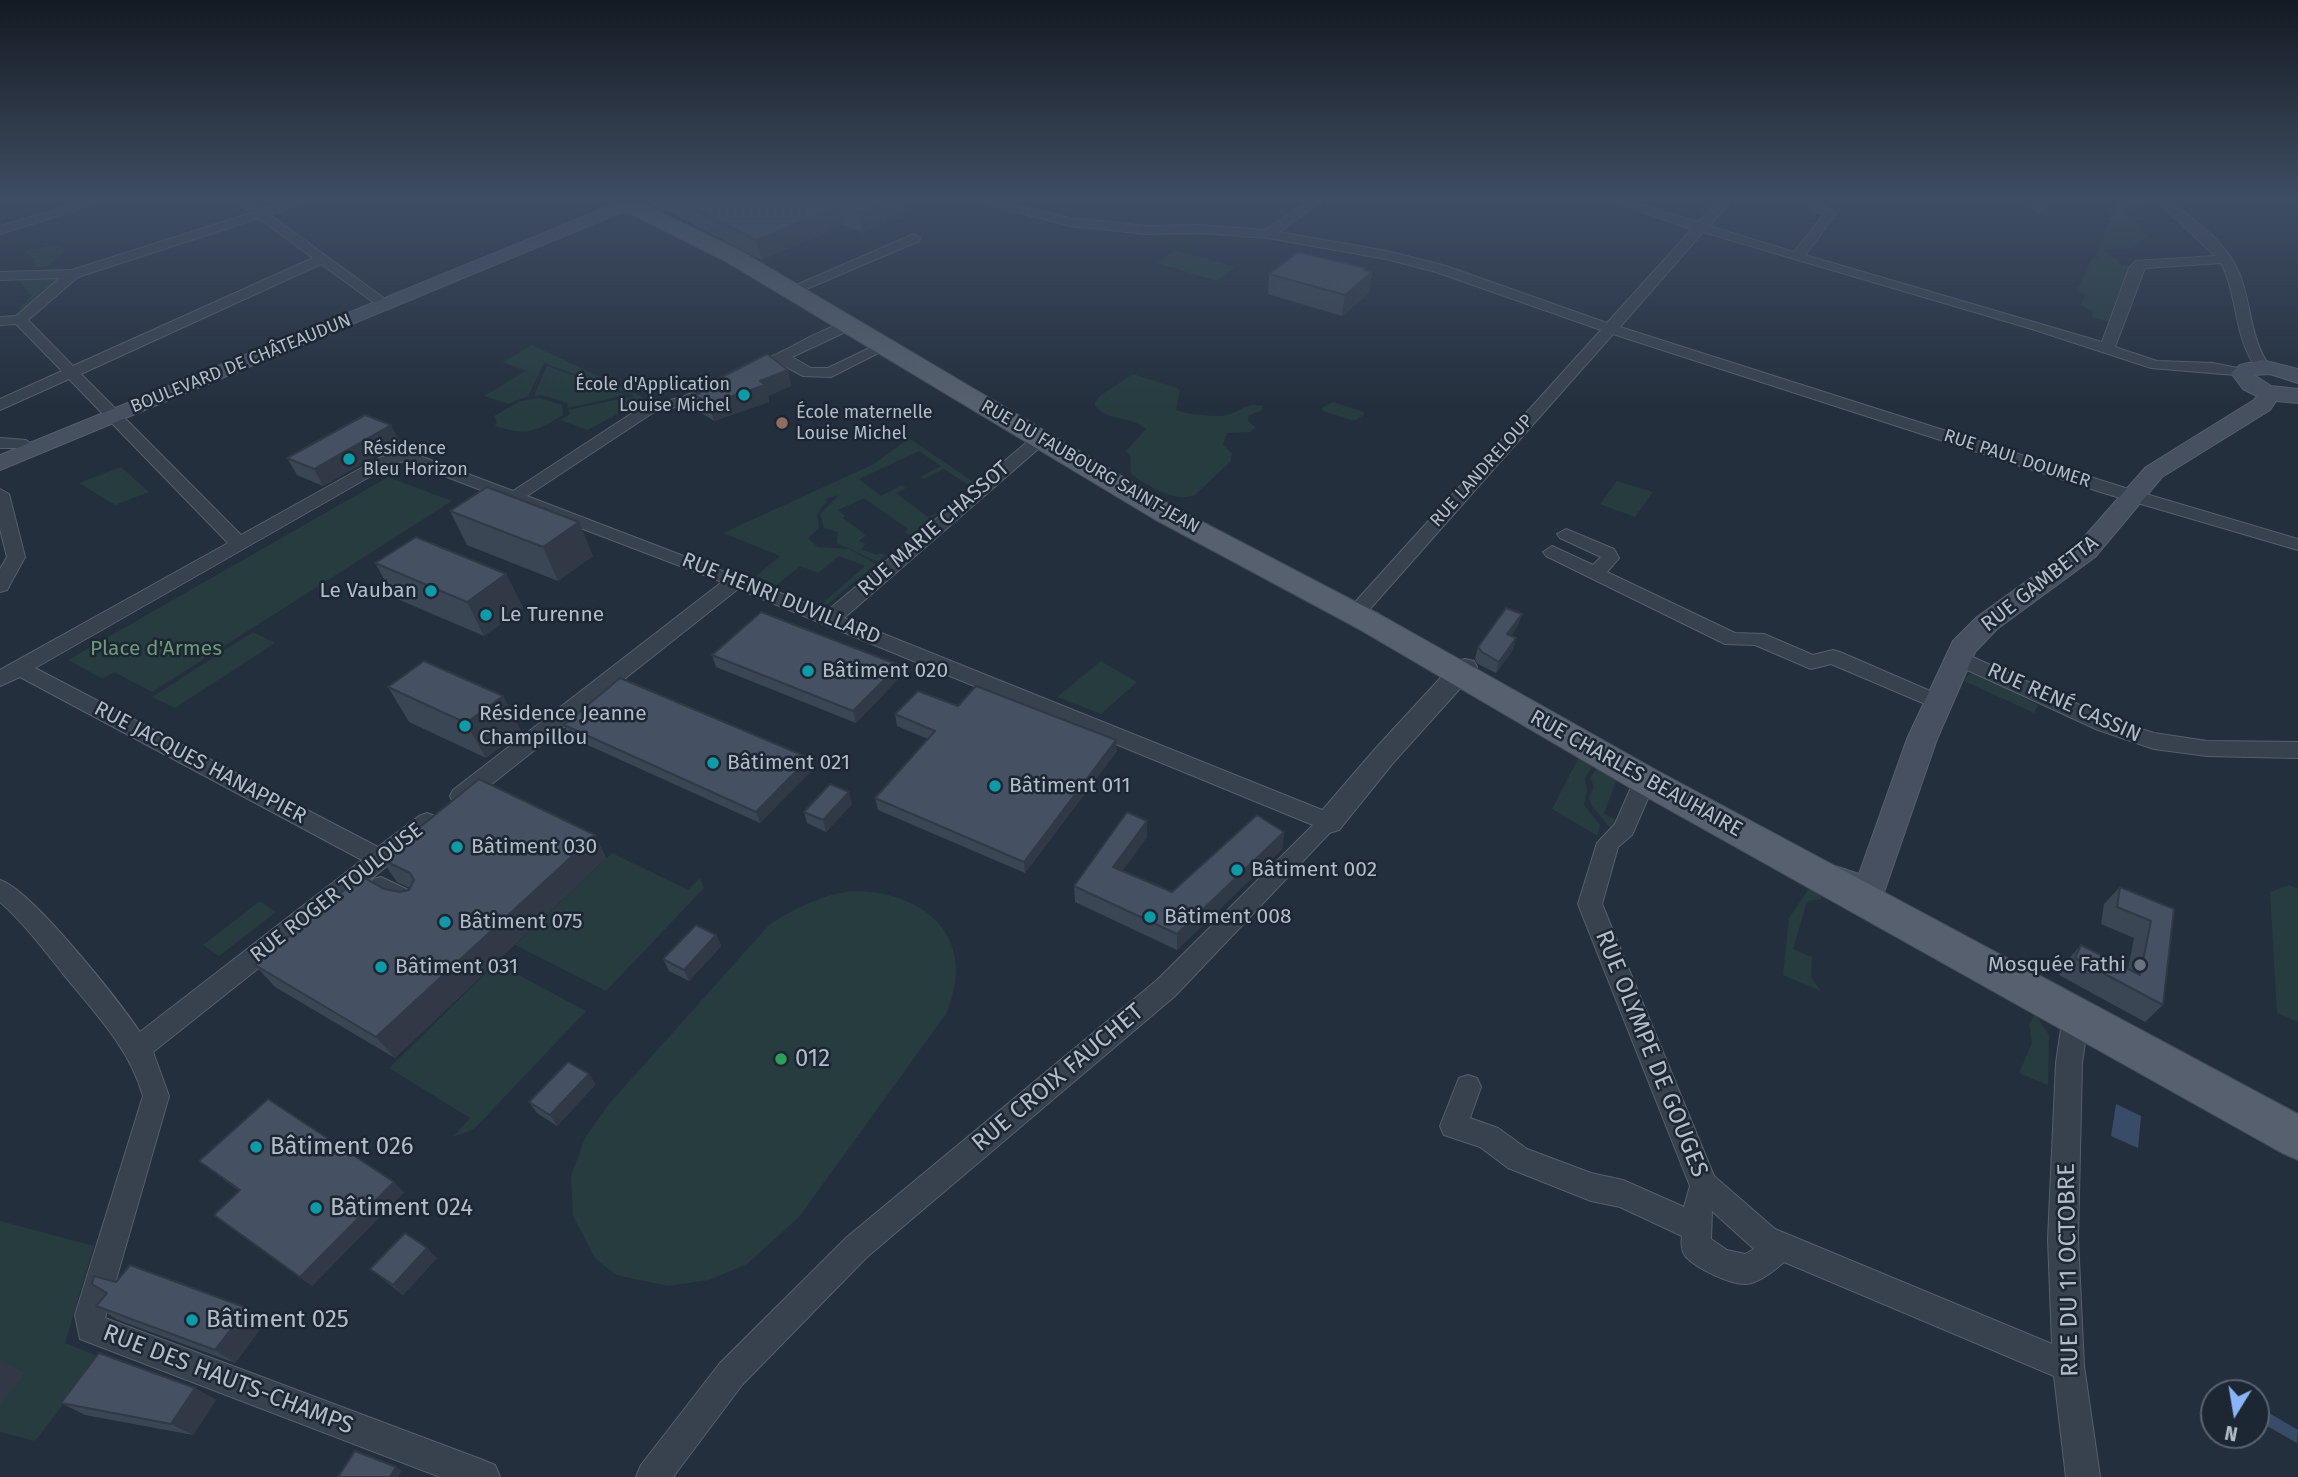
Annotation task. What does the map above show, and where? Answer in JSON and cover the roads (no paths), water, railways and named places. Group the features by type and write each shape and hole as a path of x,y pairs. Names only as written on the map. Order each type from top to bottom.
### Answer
{"main road":[{"name":"BOULEVARD DE CHÂTEAUDUN","path":"0,463 468,270"},
{"name":"RUE DU FAUBOURG SAINT-JEAN","path":"758,270 1164,513 1355,614 1463,678"},
{"path":"2298,377 2252,370 2253,386 2271,393 2298,397"},
{"name":"RUE GAMBETTA","path":"1856,889 1957,657 1987,623 2086,551 2154,472 2262,405 2271,393"},
{"path":"1463,678 1951,940 2076,1017 2298,1138"},
{"name":"RUE CHARLES BEAUHAIRE","path":"1463,678 1645,780 1856,889"},
{"path":"1645,780 1678,793 1856,889"},
{"path":"2076,1017 2217,1076 2298,1121"}],"street":[{"path":"0,276 73,274 86,270"},
{"path":"0,405 297,270"},
{"path":"337,270 385,304"},
{"path":"792,290 839,270"},
{"name":"RUE PAUL DOUMER","path":"1440,270 2134,496 2298,545"},
{"name":"RUE LANDRELOUP","path":"1355,614 1662,270"},
{"path":"1841,270 2107,348 2156,365 2252,370 2254,358 2236,285 2229,270"},
{"path":"2107,348 2135,270"},
{"path":"0,321 20,320 73,274"},
{"path":"20,320 239,544"},
{"path":"516,496 649,409 688,400 753,368 766,366 806,343 849,325"},
{"path":"782,358 808,373 831,372 886,347"},
{"name":"RUE MARIE CHASSOT","path":"830,619 1039,440"},
{"path":"0,443 20,443 32,450"},
{"name":"RUE HENRI DUVILLARD","path":"0,679 400,456 412,457 736,581 1329,822"},
{"path":"0,494 16,557 0,586"},
{"path":"1566,534 1608,553 1610,558 1596,573"},
{"path":"1552,552 1732,639 1757,639 1811,662 1833,657 1937,702"},
{"name":"RUE ROGER TOULOUSE","path":"136,1050 736,581"},
{"name":"RUE RENÉ CASSIN","path":"1957,657 2152,741 2183,746 2298,750"},
{"name":"RUE JACQUES HANAPPIER","path":"20,668 380,859"},
{"name":"RUE CROIX FAUCHET","path":"653,1477 731,1374 857,1247 1166,988 1329,822 1463,678"},
{"name":"RUE OLYMPE DE GOUGES","path":"1645,780 1624,829 1608,843 1590,904 1704,1186 1765,1239 2068,1366"},
{"path":"381,886 415,904"},
{"name":"RUE DES HAUTS-CHAMPS","path":"0,889 28,912 136,1050 153,1081 156,1096 90,1315 91,1328 483,1477"},
{"name":"RUE DU 11 OCTOBRE","path":"2076,1017 2069,1063 2063,1239 2068,1366 2083,1477"},
{"path":"1468,1087 1454,1126 1488,1137 1518,1159 1591,1186 1623,1194 1696,1228"},
{"path":"1704,1186 1697,1212 1696,1246 1721,1263 1746,1269 1763,1261 1780,1245"}],"water":[{"path":"2116,1104 2141,1116 2138,1148 2111,1136"},
{"path":"2270,1414 2298,1430 2297,1443 2270,1428"}],"place":[{"name":"École d'Application Louise Michel","path":"744,395"},
{"name":"École maternelle Louise Michel","path":"782,423"},
{"name":"Résidence Bleu Horizon","path":"349,459"},
{"name":"Le Vauban","path":"431,591"},
{"name":"Le Turenne","path":"486,615"},
{"name":"Bâtiment 020","path":"808,671"},
{"name":"Résidence Jeanne Champillou","path":"465,726"},
{"name":"Bâtiment 021","path":"713,763"},
{"name":"Bâtiment 011","path":"995,786"},
{"name":"Bâtiment 030","path":"457,847"},
{"name":"Bâtiment 002","path":"1237,870"},
{"name":"Bâtiment 008","path":"1150,917"},
{"name":"Bâtiment 075","path":"445,922"},
{"name":"Mosquée Fathi","path":"2140,965"},
{"name":"Bâtiment 031","path":"381,967"},
{"name":"012","path":"781,1059"},
{"name":"Bâtiment 026","path":"256,1147"},
{"name":"Bâtiment 024","path":"316,1208"},
{"name":"Bâtiment 025","path":"192,1320"}],"park label":[{"name":"Place d'Armes","path":"156,649"}]}
